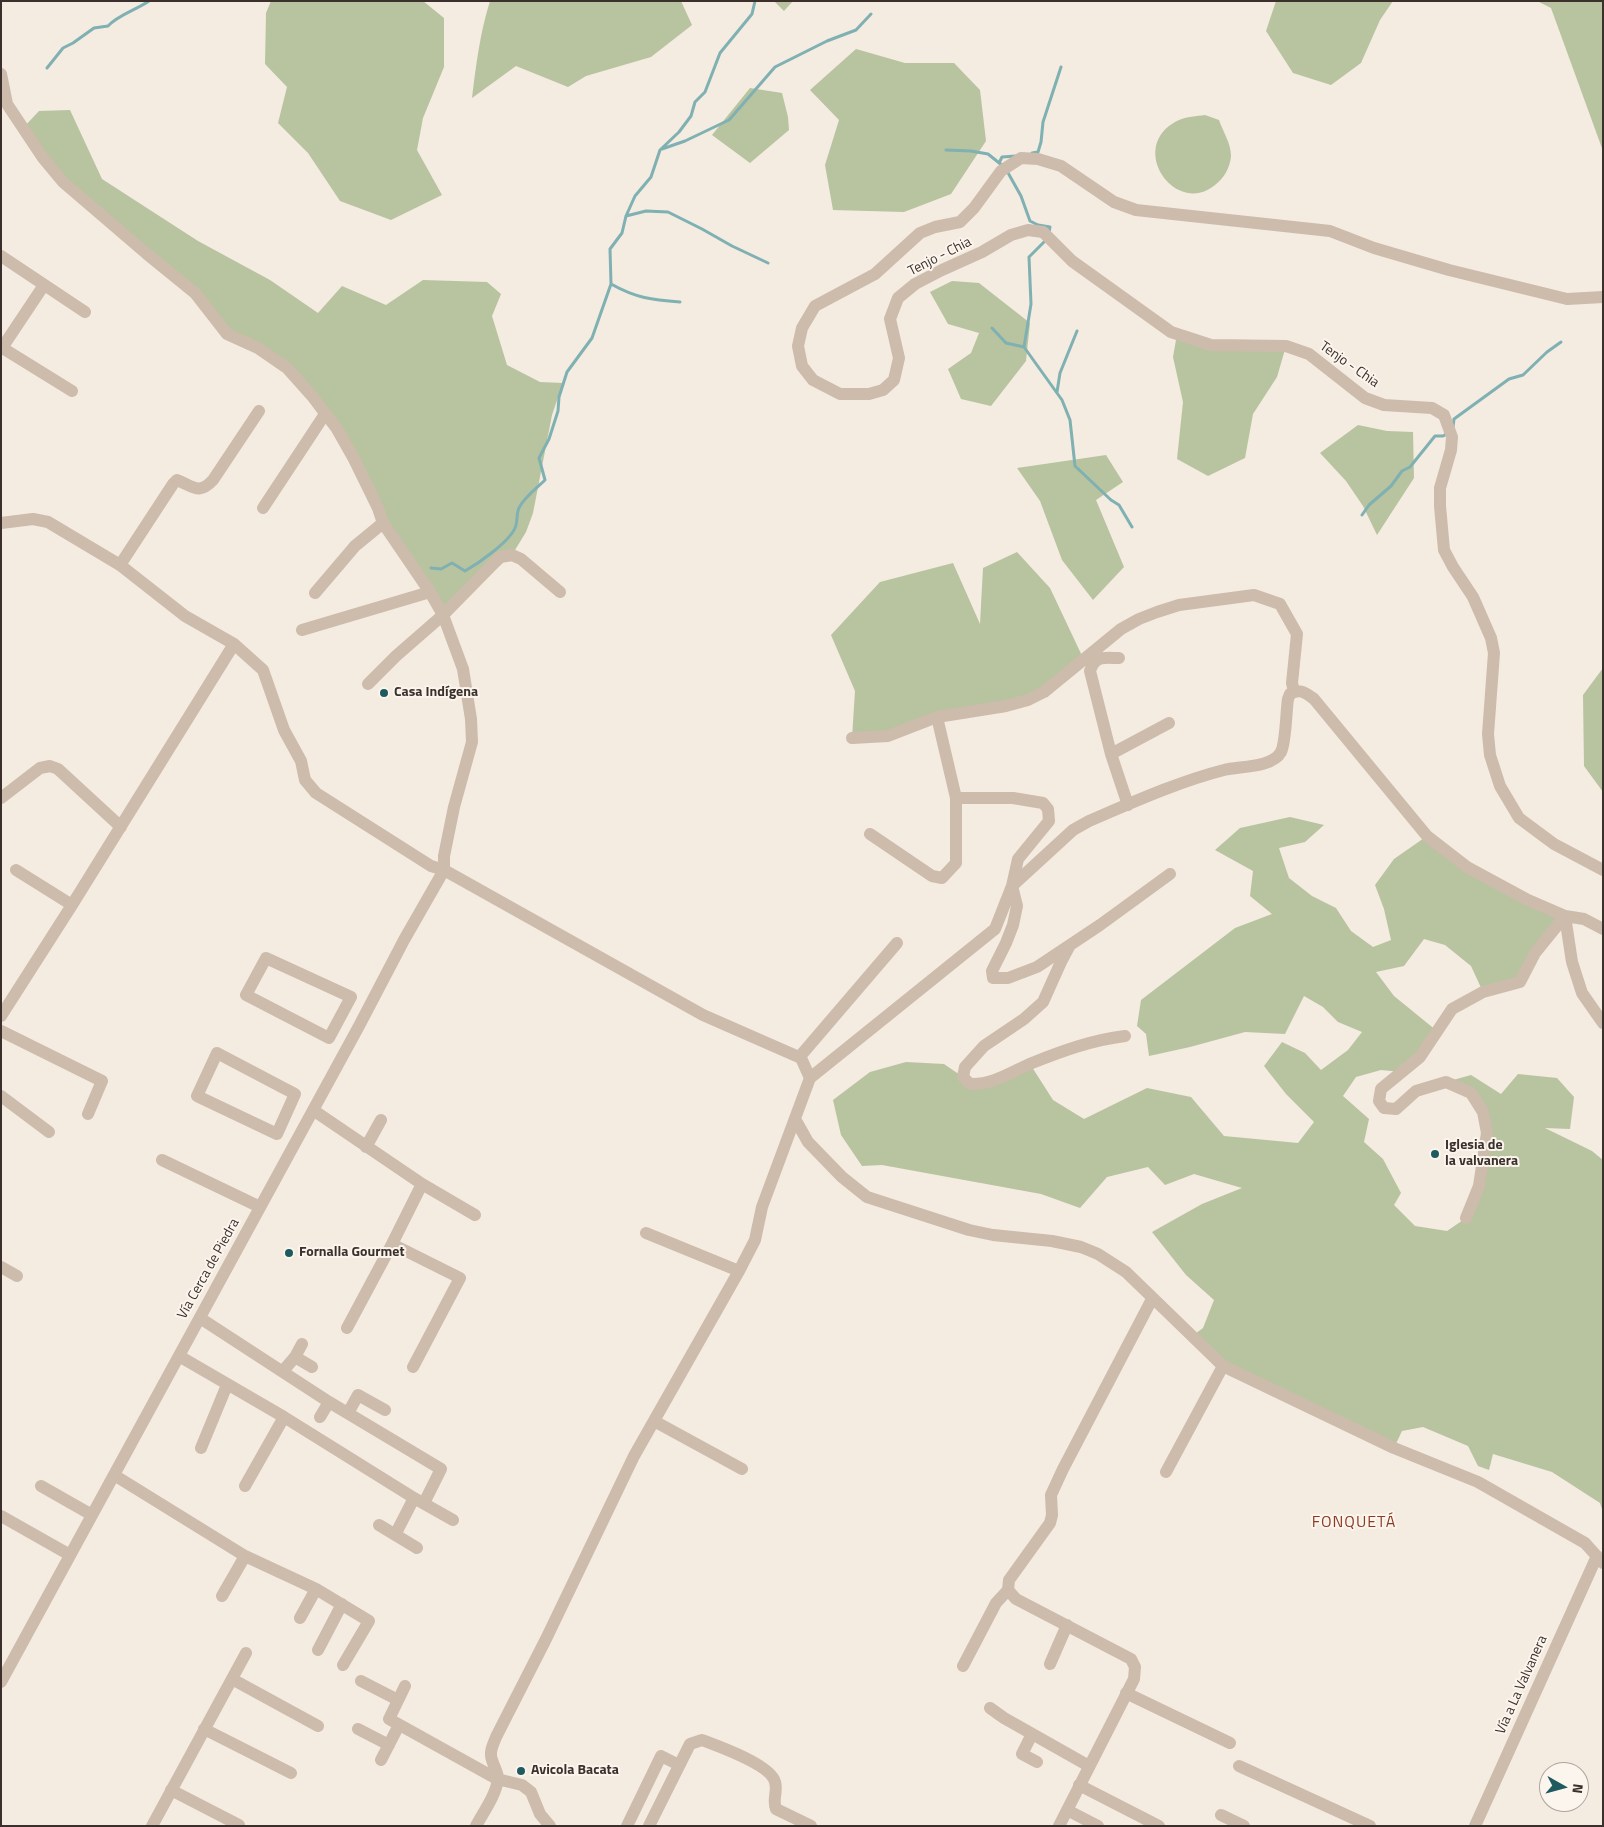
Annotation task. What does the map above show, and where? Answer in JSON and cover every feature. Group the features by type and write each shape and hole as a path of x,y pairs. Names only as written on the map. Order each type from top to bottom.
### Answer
{"street":[{"path":"1,74 4,107 63,182 195,293 227,334 258,348 287,368 325,414 337,429 354,459 378,508 383,523 430,592 443,615 463,669 471,719 472,742 454,807 444,856 444,870"},
{"name":"Tenjo - Chia","path":"1603,297 1589,299 1567,298 1449,270 1374,248 1330,231 1136,210 1114,202 1062,166 1038,159 1021,158 1001,170 974,208 960,222 935,227 920,233 875,274 815,306 802,328 798,346 802,366 813,380 826,387 840,394 869,394 883,390 894,380 899,358 890,318 898,298 916,284 942,270 982,252 1010,236 1028,230 1044,232 1072,261 1171,332 1211,345 1286,346 1309,354 1365,398 1384,405 1432,408 1444,415 1452,437 1451,450 1440,488 1444,550 1453,567 1474,597 1491,638 1494,653 1488,734 1490,755 1500,786 1520,818 1554,844 1603,870"},
{"path":"1,256 85,312"},
{"path":"44,285 2,347 72,391"},
{"path":"120,565 173,484 177,480 199,489 204,488 213,480 259,411"},
{"path":"264,508 325,414"},
{"path":"1,523 33,519 48,522 120,565 185,616 234,644 263,670 284,730 301,761 305,780 316,794 431,866 444,870 702,1015 800,1058 810,1078"},
{"path":"315,593 355,546 383,523"},
{"path":"368,684 396,656 443,615 500,557 512,555 521,559 560,592"},
{"path":"302,630 430,592"},
{"path":"852,738 888,736 936,717 1006,706 1028,700 1044,692 1122,629 1139,619 1179,605 1254,595 1280,604 1297,634 1292,683 1294,691"},
{"path":"2,1014 234,644"},
{"path":"1119,658 1099,658 1093,663 1090,672 1111,754 1128,805"},
{"path":"1012,886 1033,869 1073,830 1089,821 1212,773 1252,766 1269,762 1276,758 1281,752 1283,744 1288,699 1294,691 1305,692 1314,699 1427,836 1467,867 1528,900 1565,916 1584,919 1603,929"},
{"path":"870,834 932,876 942,878 956,863 956,798 936,717"},
{"path":"1111,754 1169,723"},
{"path":"1,798 40,768 50,766 58,769 120,827"},
{"path":"476,1826 498,1779 491,1751 496,1737 546,1640 634,1456 740,1271 755,1240 762,1208 810,1078 996,929 1012,886 1018,859 1049,821 1048,809 1043,803 1013,798 956,798"},
{"path":"16,870 72,905"},
{"name":"Vía Cerca de Piedra","path":"1,1682 359,1026 404,940 444,870"},
{"path":"1012,886 1017,906 1013,925 992,971 993,978 1008,978 1037,966 1100,925 1170,874"},
{"path":"1565,916 1572,962 1582,993 1603,1023"},
{"path":"1466,1218 1478,1186 1487,1133 1483,1112 1471,1093 1446,1082 1416,1091 1396,1109 1384,1108 1379,1101 1381,1089 1420,1057 1452,1009 1483,992 1520,982 1535,953 1565,916"},
{"path":"800,1058 897,943"},
{"path":"1072,943 1043,1002 1024,1019 984,1046 965,1067 963,1077 970,1084 1003,1078 1030,1064 1080,1045 1100,1039 1125,1036"},
{"path":"266,958 351,997 340,1018 329,1038 246,995 266,958"},
{"path":"340,1018 359,1026"},
{"path":"1,1031 102,1081 88,1114"},
{"path":"217,1053 294,1094 282,1124 276,1134 197,1096 217,1053"},
{"path":"1,1096 49,1132"},
{"path":"313,1110 422,1184 475,1215"},
{"path":"795,1119 808,1142 842,1177 867,1197 969,1230 993,1235 1052,1241 1081,1247 1098,1254 1126,1272 1224,1366 1394,1448 1478,1482 1584,1543 1600,1560"},
{"path":"366,1147 381,1120"},
{"path":"282,1124 300,1134"},
{"path":"788,1138 808,1142"},
{"path":"162,1160 260,1207"},
{"path":"347,1328 422,1184"},
{"path":"646,1233 740,1271"},
{"path":"392,1244 460,1278 413,1367"},
{"path":"1,1267 17,1276"},
{"path":"963,1666 996,1603 1008,1590 1010,1580 1050,1522 1052,1515 1051,1494 1152,1299"},
{"path":"200,1318 329,1402 441,1469 396,1535"},
{"path":"283,1371 295,1357 302,1344"},
{"path":"179,1356 284,1417 453,1520"},
{"path":"295,1357 312,1367"},
{"path":"1166,1472 1224,1366"},
{"path":"201,1448 227,1385"},
{"path":"348,1413 358,1396 384,1410"},
{"path":"320,1417 329,1402"},
{"path":"245,1486 284,1417"},
{"path":"654,1421 742,1469"},
{"path":"114,1475 245,1556 316,1589 369,1620 343,1664"},
{"path":"41,1486 92,1515"},
{"path":"1,1516 70,1555"},
{"path":"379,1525 417,1548"},
{"path":"222,1596 245,1556"},
{"name":"Vía a La Valvanera","path":"1475,1826 1600,1560"},
{"path":"300,1618 316,1589"},
{"path":"1008,1590 1016,1598 1131,1659 1135,1667 1134,1679 1059,1826"},
{"path":"318,1650 342,1604"},
{"path":"1050,1664 1067,1625"},
{"path":"152,1826 246,1653"},
{"path":"232,1679 318,1726"},
{"path":"361,1682 398,1700"},
{"path":"405,1686 389,1719 498,1779 522,1785 531,1792 540,1814 550,1826"},
{"path":"1126,1693 1230,1743"},
{"path":"990,1708 1088,1766"},
{"path":"381,1760 399,1725"},
{"path":"204,1729 291,1773"},
{"path":"358,1729 389,1745"},
{"path":"1032,1734 1022,1754 1037,1762"},
{"path":"649,1826 690,1744 702,1740 734,1752 770,1772 776,1782 774,1805 776,1809 811,1826"},
{"path":"627,1826 661,1756 680,1765"},
{"path":"1239,1766 1362,1824"},
{"path":"1079,1785 1159,1826"},
{"path":"170,1790 239,1825"},
{"path":"1066,1810 1098,1826"},
{"path":"1221,1815 1244,1826"}],"green space":[{"path":"271,1 423,1 444,18 444,67 423,118 417,150 442,195 391,220 340,201 308,153 278,123 287,87 265,64 266,13"},
{"path":"490,1 681,1 692,25 651,57 586,76 568,87 516,66 472,98 481,37"},
{"path":"774,1 793,1 784,11"},
{"path":"1276,1 1393,1 1380,20 1361,63 1331,85 1293,73 1266,31"},
{"path":"1537,1 1603,1 1603,151 1551,8"},
{"path":"856,49 905,63 954,63 980,90 986,141 951,194 904,212 833,210 825,165 839,120 810,90"},
{"path":"750,88 782,93 789,130 750,163 712,135"},
{"path":"70,110 102,179 198,241 270,280 318,313 342,286 386,305 423,280 487,282 501,294 492,316 507,365 540,382 563,383 552,415 533,513 526,532 512,555 443,615 383,523 354,459 287,368 227,334 195,293 93,208 23,128 39,111"},
{"path":"1205,115 1219,120 1230,147 1231,156 1228,169 1215,185 1200,193 1185,192 1172,186 1162,174 1156,160 1156,145 1163,131 1179,120"},
{"path":"952,281 979,283 1030,323 1026,361 991,406 961,399 948,369 971,353 979,333 948,324 930,292"},
{"path":"1177,334 1187,338 1286,346 1277,377 1253,414 1245,458 1208,476 1177,459 1183,402 1173,357"},
{"path":"1358,425 1387,431 1413,432 1414,478 1377,535 1363,506 1346,481 1320,453"},
{"path":"1106,455 1123,482 1096,500 1124,567 1093,600 1062,560 1040,501 1017,468"},
{"path":"1017,552 1050,588 1084,660 1044,692 888,736 852,738 855,691 831,635 880,582 953,563 980,624 983,568"},
{"path":"1603,668 1603,792 1584,766 1583,695"},
{"path":"1290,817 1324,825 1305,842 1279,848 1289,878 1312,896 1336,908 1351,931 1373,947 1391,940 1384,909 1375,885 1394,859 1427,836 1467,867 1565,916 1520,982 1483,992 1471,966 1445,945 1424,939 1404,966 1376,972 1394,996 1437,1031 1402,1072 1381,1070 1356,1077 1343,1096 1369,1119 1364,1142 1383,1159 1401,1193 1394,1205 1415,1226 1447,1231 1466,1218 1487,1133 1471,1093 1446,1082 1471,1075 1501,1094 1518,1074 1557,1078 1574,1097 1570,1129 1545,1128 1592,1151 1603,1160 1603,1512 1600,1503 1552,1472 1493,1454 1489,1470 1478,1466 1468,1446 1423,1427 1402,1431 1394,1448 1223,1366 1192,1336 1203,1328 1214,1300 1186,1275 1152,1232 1202,1204 1242,1188 1194,1174 1165,1185 1148,1167 1107,1177 1080,1208 1041,1194 882,1165 862,1166 841,1135 833,1100 870,1072 906,1062 944,1064 970,1084 1030,1064 1053,1100 1084,1119 1147,1088 1191,1097 1224,1136 1298,1143 1314,1122 1286,1094 1264,1066 1282,1042 1305,1053 1321,1070 1348,1050 1362,1032 1338,1022 1323,1007 1304,996 1285,1034 1245,1032 1149,1056 1146,1034 1137,1026 1141,1000 1235,928 1272,914 1250,896 1253,871 1215,850 1240,828"}],"waterway":[{"path":"47,68 63,48 94,28 108,26 149,1"},
{"path":"431,568 441,569 452,563 465,571 493,552 512,534 521,504 545,480 539,458 549,439 567,372 592,338 611,284 610,249 622,233 626,216 635,196 651,177 660,150 679,132 691,116 695,102 705,92 720,53 752,14 755,1"},
{"path":"662,149 685,141 729,120 775,67 827,41 856,30 871,14"},
{"path":"1032,153 1038,152 1043,122 1061,67"},
{"path":"946,150 988,154 1003,166"},
{"path":"999,163 1002,157 1016,156"},
{"path":"1007,171 1021,196 1030,221 1038,225 1050,227 1049,232"},
{"path":"626,216 646,211 668,212 768,263"},
{"path":"1046,240 1029,257 1031,304 1024,347 1062,400 1070,420 1075,466 1111,500 1119,505 1132,527"},
{"path":"611,284 644,298 680,302"},
{"path":"992,328 1006,343 1024,347"},
{"path":"1057,392 1060,373 1077,331"},
{"path":"1453,427 1454,419 1509,379 1523,375 1547,352 1561,342"},
{"path":"1362,515 1369,505 1391,486 1402,471 1410,467 1435,436 1443,436 1448,433"}],"place":[{"name":"Casa Indígena","path":"384,693"},
{"name":"Iglesia de la valvanera","path":"1435,1154"},
{"name":"Fornalla Gourmet","path":"289,1253"},
{"name":"Avicola Bacata","path":"521,1771"}],"district":[{"name":"FONQUETÁ","path":"1354,1523"}]}
